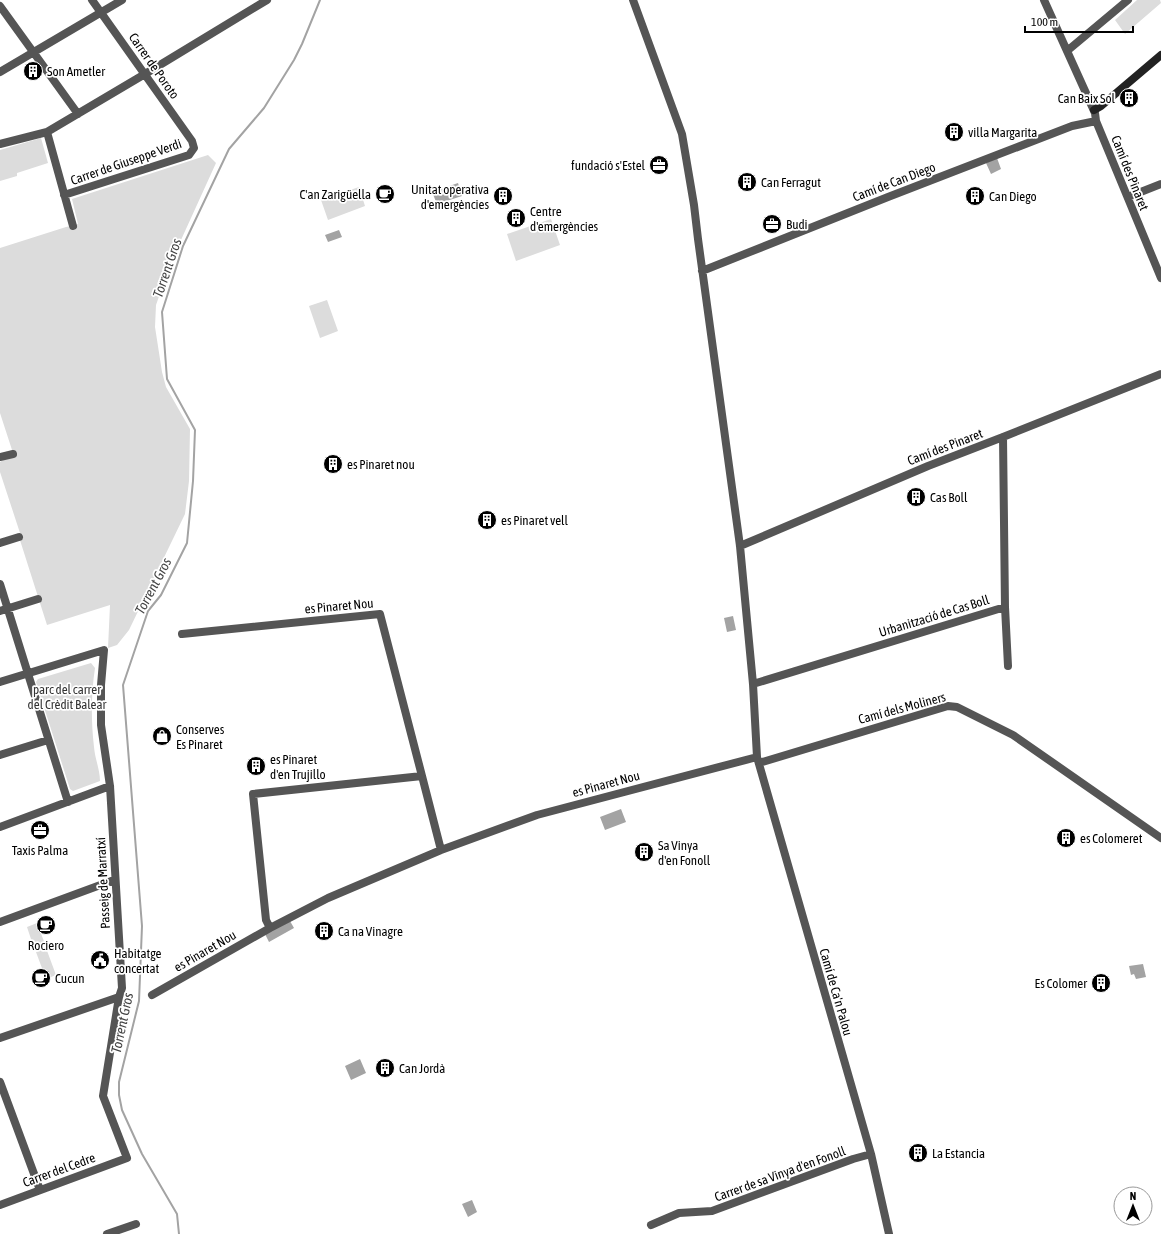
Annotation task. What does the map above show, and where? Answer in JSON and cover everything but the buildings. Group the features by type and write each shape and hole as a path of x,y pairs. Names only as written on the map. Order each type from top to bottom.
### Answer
{"street":[{"name":"Carrer de Poroto","path":"92,0 192,141 194,148"},
{"path":"0,72 122,0"},
{"path":"0,144 47,132 267,0"},
{"name":"Camí de Ca'n Palou","path":"633,0 682,134 694,205 740,546 753,684 758,760 832,1024 871,1154 889,1234"},
{"name":"Camí des Pinaret","path":"1044,0 1094,110 1096,121 1161,278"},
{"path":"1067,51 1128,0"},
{"path":"0,6 78,114"},
{"path":"1094,110 1101,106 1161,55"},
{"name":"Camí de Can Diego","path":"702,271 1072,126 1096,121"},
{"path":"47,132 73,226"},
{"name":"Carrer de Giuseppe Verdi","path":"64,195 189,156 194,148"},
{"path":"1128,197 1161,184"},
{"name":"Camí des Pinaret","path":"740,546 928,466 1003,438 1161,374"},
{"name":"Urbanització de Cas Boll","path":"753,684 1005,607 1003,438"},
{"path":"0,457 13,454"},
{"path":"0,543 19,537"},
{"path":"0,584 4,610 28,673 68,802"},
{"path":"4,610 38,599"},
{"path":"1005,607 1008,666"},
{"name":"es Pinaret Nou","path":"182,634 380,614 441,850"},
{"name":"Passeig de Marratxí","path":"28,673 104,650 101,685 102,736 110,786 114,880 122,988 119,997 103,1096 127,1158"},
{"path":"0,682 28,673"},
{"name":"Camí dels Moliners","path":"758,760 948,706 956,706 1013,735 1161,838"},
{"path":"0,755 48,740"},
{"name":"es Pinaret Nou","path":"152,996 270,928 328,898 441,850 536,815 758,760"},
{"path":"270,928 266,920 253,794 422,776"},
{"path":"0,827 110,786"},
{"path":"0,922 114,880"},
{"path":"0,1038 119,997"},
{"path":"0,1082 40,1190"},
{"name":"Carrer de sa Vinya d'en Fonoll","path":"651,1225 679,1213 712,1212 853,1159 871,1154"},
{"name":"Carrer del Cedre","path":"0,1205 127,1158"},
{"path":"107,1234 136,1224"}],"green space":[{"path":"1137,0 1160,0 1161,3 1125,34 1115,20"},
{"path":"41,138 48,163 17,173 17,176 0,181 0,150"},
{"path":"208,155 216,163 171,262 156,305 155,327 162,372 166,387 190,429 189,481 185,514 129,630 117,645 108,648 110,605 47,625 19,537 20,533 0,472 0,462 13,453 0,413 0,248 78,224 72,199"},
{"path":"359,187 365,206 328,220 321,200"},
{"path":"551,219 560,245 516,261 507,234"},
{"path":"327,300 338,331 320,338 309,306"},
{"name":"parc del carrer del Crèdit Balear","path":"91,663 95,668 92,698 93,737 100,781 73,791 70,789 36,682 38,679"},
{"path":"37,923 45,944 34,948 27,927"},
{"path":"46,948 56,975 46,979 36,952"}],"shaded area":[{"path":"997,158 1001,169 991,174 986,163"},
{"path":"458,183 462,196 437,204 432,192"},
{"path":"339,230 342,237 328,242 325,235"},
{"path":"733,616 736,630 727,632 724,618"},
{"path":"621,809 626,822 605,830 600,817"},
{"path":"290,921 294,928 269,942 265,934"},
{"path":"1143,964 1146,977 1136,979 1134,974 1131,975 1129,966"},
{"path":"360,1059 366,1073 351,1080 345,1066"},
{"path":"472,1200 477,1212 468,1217 462,1204"}],"waterway":[{"name":"Torrent Gros","path":"179,1234 177,1214 142,1154 122,1110 119,1095 119,1082 139,1001 142,926 123,685 148,611 161,595 187,543 193,481 195,430 167,379 162,312 183,246 229,149 264,108 294,60 320,0"}],"place":[{"name":"Son Ametler","path":"33,71"},
{"name":"Can Baix Sol","path":"1129,98"},
{"name":"villa Margarita","path":"954,132"},
{"name":"fundació s'Estel","path":"659,165"},
{"name":"Can Ferragut","path":"747,182"},
{"name":"C'an Zarigüella","path":"385,194"},
{"name":"Unitat operativa d'emergències","path":"503,196"},
{"name":"Can Diego","path":"975,196"},
{"name":"Centre d'emergències","path":"516,218"},
{"name":"Budi","path":"772,224"},
{"name":"es Pinaret nou","path":"333,464"},
{"name":"Cas Boll","path":"916,497"},
{"name":"es Pinaret vell","path":"487,520"},
{"name":"Conserves Es Pinaret","path":"162,736"},
{"name":"es Pinaret d'en Trujillo","path":"256,766"},
{"name":"Taxis Palma","path":"40,830"},
{"name":"es Colomeret","path":"1066,838"},
{"name":"Sa Vinya d'en Fonoll","path":"644,852"},
{"name":"Rociero","path":"46,925"},
{"name":"Ca na Vinagre","path":"324,931"},
{"name":"Habitatge concertat","path":"100,960"},
{"name":"Cucun","path":"41,978"},
{"name":"Es Colomer","path":"1101,983"},
{"name":"Can Jordà","path":"385,1068"},
{"name":"La Estancia","path":"918,1153"}]}
